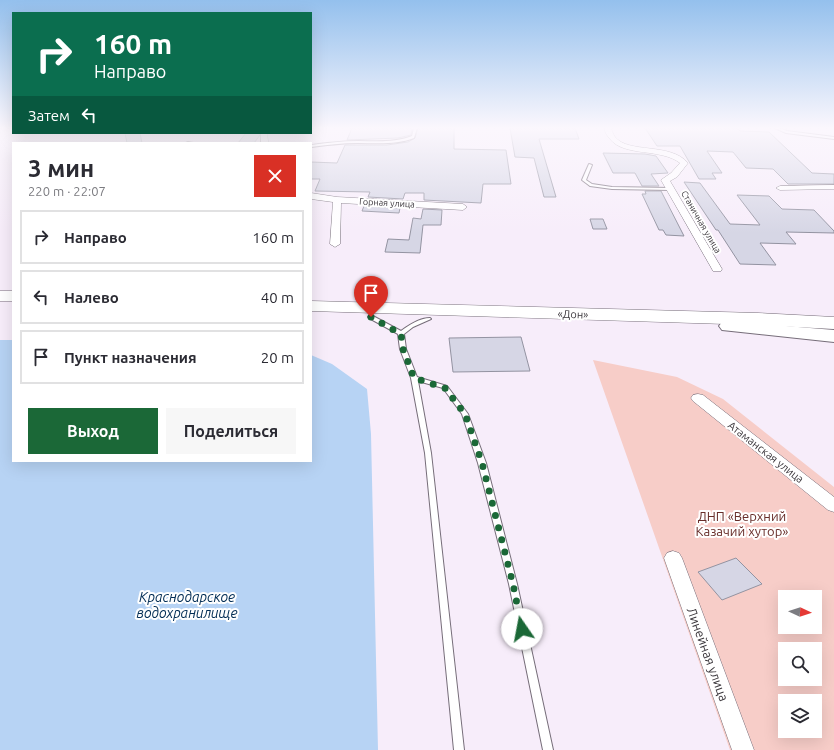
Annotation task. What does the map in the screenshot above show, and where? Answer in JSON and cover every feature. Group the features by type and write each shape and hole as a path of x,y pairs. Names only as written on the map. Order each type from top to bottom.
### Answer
{"highway":[{"path":"0,296 12,296"},
{"name":"«Дон»","path":"312,306 750,319 834,323"},
{"path":"0,310 12,310"},
{"name":"«Дон»","path":"312,316 728,326 834,331"}],"main road":[{"path":"728,326 834,336"}],"street":[{"name":"Станичная улица","path":"684,163 674,175 666,180 717,269"},
{"path":"780,188 834,187"},
{"name":"Горная улица","path":"312,196 337,200 463,207"},
{"path":"335,244 337,200"},
{"name":"Атаманская улица","path":"698,398 834,506"},
{"name":"Линейная улица","path":"673,558 743,750"}],"lane":[{"path":"590,165 584,180 591,185 612,188 671,189"},
{"path":"371,317 401,334"},
{"path":"401,334 411,326 428,319"},
{"path":"401,334 403,349 414,378 428,453 459,750"},
{"path":"414,378 445,388 465,414 482,463 513,584 548,750"}],"green space":[{"name":"ДНП «Верхний Казачий хутор»","path":"593,360 677,377 723,399 834,487 834,750 730,750"}],"water":[{"name":"Краснодарское водохранилище","path":"0,340 12,340 12,462 312,462 312,355 332,364 367,389 371,434 378,750 0,750"}],"building":[{"path":"312,163 508,163 511,184 483,184 481,203 424,200 424,193 405,193 403,199 368,197 370,192 315,191 320,179 312,179"},
{"path":"535,163 546,163 556,197 544,197"},
{"path":"608,163 661,163 668,173 651,174 659,186 642,186 635,173 613,173"},
{"path":"690,163 715,163 722,173 712,173 716,179 699,179"},
{"path":"742,163 802,163 812,173 834,174 834,184 788,184 773,169 746,168"},
{"path":"684,182 700,183 730,224 760,225 737,195 769,196 782,209 814,210 834,231 834,233 786,232 796,244 760,243 776,265 740,264"},
{"path":"645,191 661,191 684,236 666,235 663,230 659,230 642,194 646,194"},
{"path":"364,206 400,208 399,213 362,211"},
{"path":"423,209 442,210 441,225 423,225 420,253 385,252 388,239 409,240 413,218 421,219"},
{"path":"590,219 603,219 607,229 593,229"},
{"path":"521,337 530,371 453,372 449,338"},
{"path":"736,558 762,584 722,600 698,572"}],"route":[{"path":"371,317 401,334 403,349 414,378 445,388 465,414 482,463 513,584 522,629"}]}
